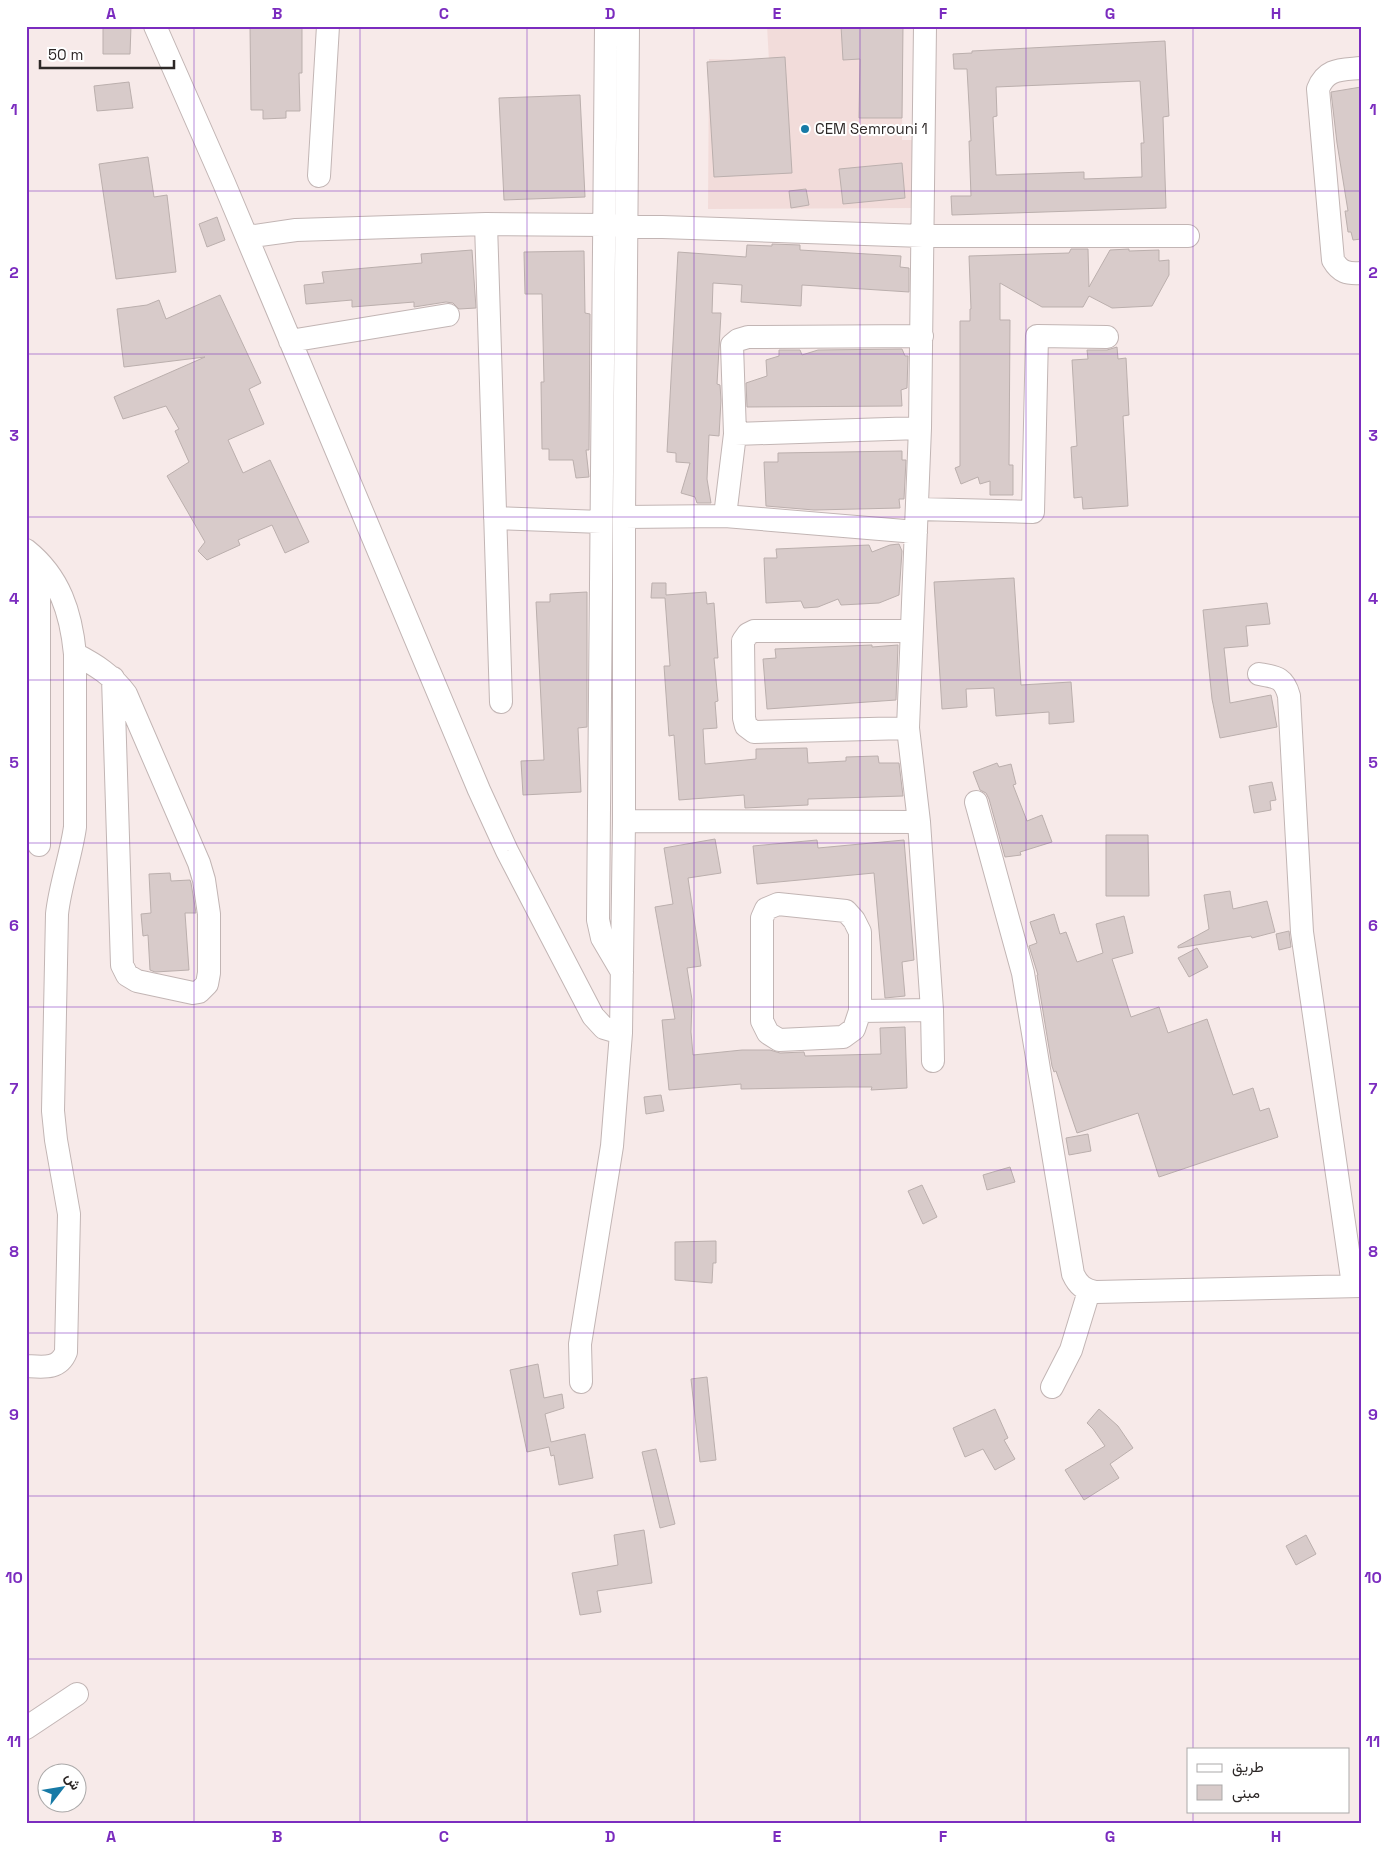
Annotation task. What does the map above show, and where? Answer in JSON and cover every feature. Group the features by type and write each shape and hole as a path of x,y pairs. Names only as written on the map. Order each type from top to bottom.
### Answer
{"street":[{"path":"155,26 247,237 506,851 593,1016 604,1028 621,1033"},
{"path":"319,176 328,26"},
{"path":"606,26 598,920 602,938 622,972"},
{"path":"582,1382 580,1344 612,1146 621,1033 624,821 624,517 628,26"},
{"path":"925,26 920,428 908,728 919,822 934,1061"},
{"path":"1361,68 1333,71 1327,74 1321,81 1318,89 1333,260 1343,271 1349,274 1361,273"},
{"path":"247,237 296,230 486,224 626,226 923,236 1188,236"},
{"path":"486,224 501,702"},
{"path":"290,341 448,315"},
{"path":"725,516 734,434 732,345 738,340 748,338 922,336"},
{"path":"918,509 1033,512 1036,336 1107,337"},
{"path":"734,434 920,428"},
{"path":"624,517 725,516 916,532"},
{"path":"495,518 601,522"},
{"path":"26,1366 55,1366 66,1352 69,1214 53,1111 57,914 61,887 75,827 76,654 72,626 60,592 30,555"},
{"path":"30,555 33,845 71,849"},
{"path":"908,728 754,732 746,726 744,718 743,641 748,634 754,631 911,631"},
{"path":"76,654 99,667 113,678 126,694 192,847 204,880 209,914 209,979 199,992 187,992 137,981 127,975 122,965 113,678"},
{"path":"976,802 1023,973 1073,1274 1077,1282 1089,1291 1357,1285 1302,932 1289,696 1287,688 1277,677 1259,674"},
{"path":"624,821 919,822"},
{"path":"778,904 846,911 854,920 860,932 860,1011 854,1029 843,1037 778,1040 768,1033 762,1021 762,918 766,909 778,904"},
{"path":"860,1011 932,1010"},
{"path":"1052,1387 1071,1350 1089,1291"},
{"path":"26,1728 77,1694"}],"shaded area":[{"name":"CEM Semrouni 1","path":"767,26 903,26 902,140 914,140 915,208 708,209 709,59 769,61"}],"building":[{"path":"103,26 131,26 130,54 103,54"},
{"path":"250,26 302,26 302,73 299,73 300,111 286,111 286,118 263,119 263,110 251,110"},
{"path":"841,26 903,26 902,118 859,118 860,59 843,60"},
{"path":"1165,41 1169,116 1163,117 1166,208 952,215 951,196 971,196 969,141 971,141 967,69 954,69 953,54 972,53 972,51","holes":["1140,81 1144,143 1141,143 1142,177 1084,179 1084,172 996,175 993,117 997,116 996,87"]},
{"path":"785,57 792,173 714,177 707,62"},
{"path":"129,82 133,108 97,111 94,86"},
{"path":"1361,87 1361,239 1353,240 1351,232 1348,232 1345,211 1348,211 1331,92"},
{"path":"580,95 585,197 504,200 499,98"},
{"path":"148,157 154,197 167,195 176,272 116,279 99,164"},
{"path":"902,163 905,198 843,204 839,169"},
{"path":"806,189 809,205 791,208 789,191"},
{"path":"217,217 225,240 207,247 199,224"},
{"path":"772,244 800,245 800,250 901,256 900,267 909,268 909,292 802,285 801,306 741,302 742,285 713,283 712,313 721,313 717,384 720,385 721,400 719,436 709,435 707,479 711,503 697,503 695,497 681,493 690,463 676,462 676,453 667,452 678,252 746,257 747,245 772,246"},
{"path":"1071,249 1088,249 1089,287 1110,250 1159,250 1159,261 1169,260 1169,275 1152,306 1112,308 1089,296 1083,307 1042,307 1000,283 1000,320 1010,320 1009,465 1013,465 1013,495 990,495 990,481 980,484 978,477 961,484 955,468 960,466 960,321 970,321 969,256 1069,253"},
{"path":"472,250 476,308 459,309 453,303 446,302 414,307 414,302 352,307 352,300 306,304 304,285 324,283 322,272 422,263 421,254"},
{"path":"584,251 585,313 590,314 589,450 586,450 589,477 576,478 573,460 549,460 549,449 542,449 541,382 544,382 542,294 525,294 524,252"},
{"path":"220,295 261,383 249,389 264,424 228,440 243,473 270,460 309,542 285,553 272,525 238,540 240,545 207,560 198,551 205,542 167,476 189,462 175,431 179,429 166,406 123,419 114,397 205,357 124,367 117,309 147,305 159,300 166,319"},
{"path":"1117,347 1118,359 1126,358 1129,415 1123,416 1128,506 1083,509 1082,497 1074,498 1071,447 1077,446 1072,360 1088,359 1087,350 1107,350"},
{"path":"902,349 905,356 908,356 907,388 901,390 902,406 747,407 746,383 767,376 766,360 779,356 779,350 800,350 802,355 818,350"},
{"path":"902,451 902,460 906,460 904,499 899,499 900,508 814,510 766,506 764,462 778,462 778,453"},
{"path":"899,544 902,551 899,595 879,603 841,605 838,599 818,607 804,608 801,601 766,603 764,558 777,558 776,549 869,545 872,552 890,545"},
{"path":"1014,578 1021,685 1071,682 1074,722 1049,724 1049,712 996,716 994,688 966,689 967,707 942,709 934,582"},
{"path":"652,583 666,583 666,595 706,592 707,604 714,603 718,658 714,658 718,701 715,702 717,728 703,729 705,764 756,759 756,749 807,748 808,763 846,761 846,757 878,756 879,763 899,763 903,796 808,799 808,805 745,808 744,795 679,800 674,735 669,736 664,666 670,666 665,598 651,598"},
{"path":"587,592 587,727 578,728 581,792 523,795 521,761 544,760 536,602 550,602 550,594"},
{"path":"1267,603 1270,624 1246,626 1248,646 1224,648 1230,703 1271,695 1277,727 1220,738 1212,699 1203,610"},
{"path":"872,645 872,647 898,645 896,700 767,709 763,659 776,658 775,649"},
{"path":"997,763 999,767 1011,764 1016,784 1013,785 1027,821 1042,815 1052,842 1020,852 1021,855 1005,857 989,799 986,793 980,790 973,772"},
{"path":"1272,782 1276,800 1270,801 1271,810 1254,813 1249,786"},
{"path":"1106,835 1148,835 1149,896 1106,896"},
{"path":"715,839 721,873 688,878 701,966 687,968 692,1000 691,1032 693,1055 742,1050 770,1050 780,1053 804,1052 805,1056 881,1054 880,1028 905,1027 907,1088 871,1090 872,1087 741,1089 741,1084 669,1090 662,1020 675,1019 655,907 673,904 664,848"},
{"path":"817,840 818,848 904,840 914,960 902,962 905,996 885,998 874,873 757,884 753,846"},
{"path":"170,873 171,881 190,880 191,883 196,913 185,913 189,970 155,972 150,970 148,935 143,936 141,914 151,913 149,874"},
{"path":"1230,891 1233,909 1267,901 1275,932 1252,938 1251,936 1178,948 1178,946 1209,929 1204,895"},
{"path":"1054,914 1060,934 1066,932 1077,962 1103,953 1096,924 1124,916 1133,953 1112,959 1131,1017 1159,1007 1168,1033 1207,1019 1233,1095 1253,1088 1260,1111 1269,1108 1278,1137 1159,1177 1138,1113 1077,1133 1056,1071 1054,1072 1052,1066 1038,975 1029,946 1037,943 1030,922"},
{"path":"1289,931 1291,947 1279,950 1276,934"},
{"path":"1197,948 1208,967 1189,977 1178,958"},
{"path":"661,1095 664,1111 646,1114 644,1097"},
{"path":"1088,1134 1091,1151 1069,1155 1066,1138"},
{"path":"1010,1167 1015,1182 987,1190 983,1175"},
{"path":"922,1185 937,1217 923,1224 908,1191"},
{"path":"716,1241 716,1263 713,1263 712,1283 675,1280 675,1242"},
{"path":"538,1364 544,1398 562,1394 564,1408 545,1414 551,1442 585,1434 593,1478 559,1485 554,1455 551,1456 549,1447 527,1452 510,1370"},
{"path":"707,1377 716,1460 700,1462 691,1379"},
{"path":"995,1409 1008,1438 1004,1440 1015,1459 995,1470 983,1449 965,1457 953,1428"},
{"path":"1099,1409 1118,1426 1133,1448 1110,1464 1119,1478 1084,1500 1065,1470 1105,1446 1087,1423"},
{"path":"656,1449 675,1524 660,1528 642,1452"},
{"path":"644,1530 652,1583 597,1591 601,1612 580,1615 572,1573 618,1565 614,1535"},
{"path":"1306,1535 1316,1554 1296,1565 1286,1546"}],"place":[{"name":"CEM Semrouni 1","path":"805,129"}]}
